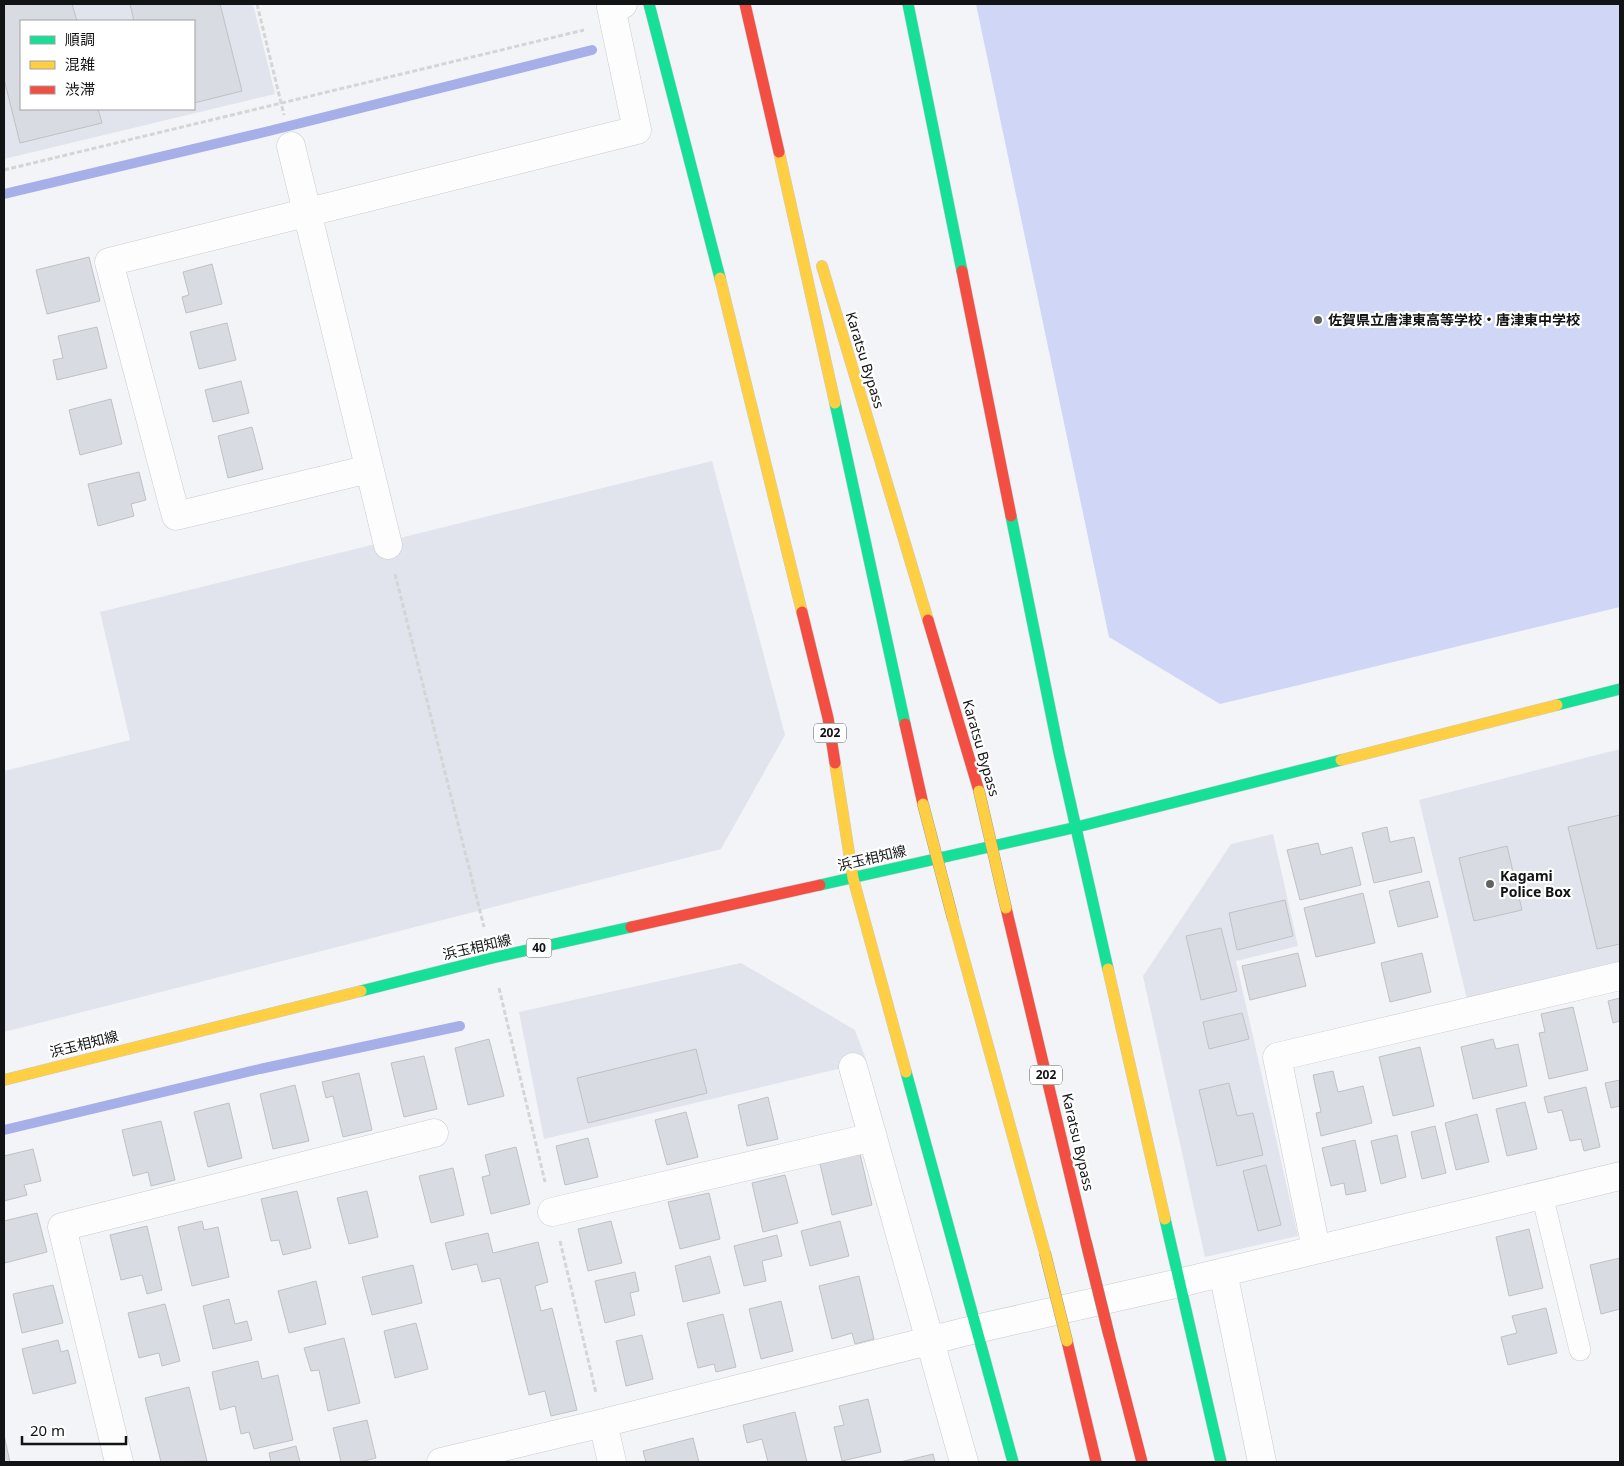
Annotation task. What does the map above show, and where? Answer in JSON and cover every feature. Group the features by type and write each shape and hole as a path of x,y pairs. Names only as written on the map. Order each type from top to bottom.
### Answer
{"main road":[{"name":"202","path":"649,4 743,369 828,718 853,878 1013,1462"},
{"path":"745,4 923,804 1045,1253 1096,1462"},
{"path":"908,4 1059,753 1221,1462"},
{"path":"757,52 803,204"},
{"name":"Karatsu Bypass","path":"817,251 979,791 1086,1242 1142,1462"},
{"name":"浜玉相知線","path":"4,1080 492,958 1077,827 1620,689"}],"street":[{"path":"369,469 176,516 109,262 637,130 617,5"},
{"path":"291,146 388,545"},
{"path":"1316,1250 1277,1057 1620,976"},
{"path":"853,1067 964,1462"},
{"path":"119,1462 62,1227 434,1133"},
{"path":"552,1212 873,1137"},
{"path":"441,1462 976,1329 1179,1283 1620,1176"},
{"path":"1223,1272 1262,1462"},
{"path":"603,1423 612,1462"}],"lane":[{"path":"1542,1195 1580,1350"}],"path":[{"path":"257,4 284,117"},
{"path":"4,170 590,29 617,5"},
{"path":"388,545 492,958"}],"shaded area":[{"path":"4,4 253,4 275,94 4,159"},
{"name":"佐賀県立唐津東高等学校・唐津東中学校","path":"976,4 1620,4 1620,607 1220,704 1109,637"},
{"path":"712,461 785,735 721,849 4,1032 4,771 130,740 100,612"},
{"path":"1620,749 1620,986 1472,1020 1419,800"},
{"path":"1273,834 1298,946 1236,961 1298,1236 1205,1257 1143,976 1231,844"},
{"path":"741,963 855,1030 867,1062 544,1139 519,1012"}],"building":[{"path":"4,4 72,4 77,20 20,20 20,110 98,110 102,123 20,143 4,79"},
{"path":"130,4 220,4 242,91 195,103 195,20 134,20"},
{"path":"89,257 100,301 47,314 36,270"},
{"path":"212,264 222,304 186,313 182,297 189,295 183,272"},
{"path":"227,323 236,360 199,369 190,332"},
{"path":"97,327 107,368 57,380 53,360 63,358 58,336"},
{"path":"241,381 249,413 213,422 205,390"},
{"path":"111,399 122,444 80,455 69,410"},
{"path":"252,427 263,469 228,478 218,436"},
{"path":"139,472 146,500 131,504 134,516 98,526 88,484"},
{"path":"1620,815 1620,944 1597,949 1568,827"},
{"path":"1387,827 1390,842 1414,837 1422,872 1374,883 1362,833"},
{"path":"1318,843 1321,855 1352,847 1361,885 1300,900 1287,850"},
{"name":"Kagami Police Box","path":"1507,846 1522,910 1474,921 1459,858"},
{"path":"1429,881 1438,917 1398,927 1389,891"},
{"path":"1363,893 1375,943 1316,957 1304,908"},
{"path":"1285,900 1293,936 1237,950 1229,913"},
{"path":"1221,928 1237,991 1201,1000 1186,936"},
{"path":"1298,953 1306,986 1250,1000 1242,966"},
{"path":"1422,953 1431,992 1390,1002 1381,963"},
{"path":"1620,998 1620,1021 1613,1023 1608,1001"},
{"path":"1573,1007 1588,1070 1549,1079 1539,1033 1545,1032 1541,1014"},
{"path":"1242,1013 1249,1039 1209,1049 1203,1022"},
{"path":"489,1039 504,1096 468,1105 455,1048"},
{"path":"1493,1039 1496,1049 1518,1044 1527,1086 1473,1099 1461,1047"},
{"path":"1420,1047 1434,1106 1393,1116 1379,1057"},
{"path":"696,1049 707,1093 588,1123 577,1078"},
{"path":"424,1056 437,1109 404,1117 391,1063"},
{"path":"1333,1071 1338,1092 1363,1086 1372,1123 1321,1136 1316,1113 1321,1112 1313,1075"},
{"path":"359,1073 372,1130 343,1137 333,1096 326,1098 322,1082"},
{"path":"1620,1080 1620,1106 1611,1108 1605,1083"},
{"path":"1229,1083 1237,1116 1253,1113 1263,1155 1217,1166 1199,1090"},
{"path":"295,1085 309,1141 273,1149 260,1094"},
{"path":"1586,1087 1600,1147 1584,1151 1581,1139 1570,1141 1562,1110 1548,1113 1544,1097"},
{"path":"768,1097 778,1139 747,1146 738,1105"},
{"path":"1525,1102 1537,1149 1507,1156 1496,1109"},
{"path":"229,1103 242,1158 208,1167 194,1112"},
{"path":"686,1112 698,1157 667,1165 655,1120"},
{"path":"1477,1114 1489,1162 1456,1170 1445,1123"},
{"path":"161,1121 175,1180 151,1186 148,1172 133,1176 122,1130"},
{"path":"1435,1126 1446,1173 1422,1179 1411,1132"},
{"path":"1397,1135 1406,1177 1381,1184 1371,1141"},
{"path":"588,1138 598,1177 565,1185 556,1146"},
{"path":"1355,1140 1366,1191 1346,1195 1344,1183 1331,1186 1322,1148"},
{"path":"516,1147 530,1204 491,1214 482,1177 490,1175 485,1155"},
{"path":"33,1149 41,1181 24,1185 27,1195 4,1201 4,1156"},
{"path":"860,1154 872,1205 832,1215 820,1164"},
{"path":"1266,1165 1281,1225 1258,1231 1243,1171"},
{"path":"453,1168 464,1215 431,1223 419,1176"},
{"path":"785,1175 798,1223 763,1232 752,1183"},
{"path":"297,1191 311,1248 283,1255 279,1240 271,1241 261,1199"},
{"path":"367,1191 378,1237 349,1244 337,1198"},
{"path":"709,1193 720,1239 680,1249 668,1202"},
{"path":"37,1213 47,1252 5,1263 4,1221"},
{"path":"202,1221 204,1230 218,1227 229,1277 192,1286 178,1227"},
{"path":"611,1221 622,1263 588,1271 578,1229"},
{"path":"840,1221 849,1256 810,1266 801,1231"},
{"path":"147,1226 162,1290 147,1294 142,1275 121,1280 110,1235"},
{"path":"1529,1229 1543,1288 1509,1296 1496,1237"},
{"path":"488,1233 493,1253 538,1242 548,1282 535,1286 541,1311 552,1308 577,1410 551,1416 545,1391 529,1395 500,1278 482,1282 477,1264 452,1270 445,1243"},
{"path":"777,1235 782,1256 762,1261 766,1281 744,1286 734,1246"},
{"path":"710,1256 720,1293 683,1302 675,1266"},
{"path":"1620,1258 1620,1309 1601,1314 1590,1265"},
{"path":"413,1265 422,1303 372,1315 362,1277"},
{"path":"635,1272 639,1291 630,1293 635,1315 605,1323 595,1281"},
{"path":"859,1276 874,1339 855,1344 852,1333 832,1339 819,1286"},
{"path":"316,1281 326,1324 289,1333 278,1291"},
{"path":"53,1285 63,1323 22,1333 13,1294"},
{"path":"229,1299 235,1324 247,1321 252,1340 213,1349 203,1306"},
{"path":"781,1301 793,1351 761,1359 749,1309"},
{"path":"165,1304 180,1361 162,1366 159,1353 139,1358 128,1313"},
{"path":"1546,1308 1557,1353 1508,1365 1501,1337 1517,1333 1512,1316"},
{"path":"723,1314 736,1367 716,1372 714,1364 698,1368 687,1323"},
{"path":"416,1323 428,1369 395,1378 384,1331"},
{"path":"642,1335 653,1379 626,1386 616,1341"},
{"path":"344,1338 360,1403 328,1411 319,1370 311,1371 304,1348"},
{"path":"58,1340 61,1352 68,1350 76,1383 33,1394 22,1349"},
{"path":"258,1361 262,1379 278,1375 293,1440 254,1449 249,1432 241,1434 235,1406 220,1410 212,1372"},
{"path":"189,1387 207,1461 161,1462 145,1398"},
{"path":"868,1399 881,1452 842,1461 834,1427 844,1425 839,1406"},
{"path":"795,1412 807,1462 768,1462 762,1439 747,1443 743,1425"},
{"path":"367,1420 376,1458 360,1462 341,1462 333,1428"},
{"path":"4,1435 10,1462 4,1462"},
{"path":"693,1438 699,1462 646,1462 643,1451"},
{"path":"296,1446 300,1462 271,1462 269,1453"},
{"path":"933,1454 935,1462 900,1462"}],"waterway":[{"path":"4,194 269,131 592,50"},
{"path":"4,1130 260,1069 460,1026"}],"traffic: fast":[{"path":"649,4 720,278"},
{"path":"908,4 962,271"},
{"path":"835,403 905,724"},
{"path":"1011,516 1059,753 1108,969"},
{"path":"1557,705 1620,689"},
{"path":"1077,827 1341,760"},
{"path":"820,885 1077,827"},
{"path":"361,991 492,958 631,927"},
{"path":"906,1072 1013,1462"},
{"path":"1165,1219 1221,1462"}],"traffic: slow":[{"path":"779,152 835,403"},
{"path":"822,266 928,620"},
{"path":"720,278 802,612"},
{"path":"1341,760 1557,705"},
{"path":"835,763 853,878 906,1072"},
{"path":"979,791 1006,908"},
{"path":"923,804 953,919"},
{"path":"953,919 1045,1253"},
{"path":"1108,969 1165,1219"},
{"path":"4,1080 361,991"},
{"path":"1045,1253 1067,1341"}],"traffic: jam":[{"path":"745,4 779,152"},
{"path":"962,271 1011,516"},
{"path":"802,612 828,718 835,763"},
{"path":"928,620 979,791"},
{"path":"905,724 923,804"},
{"path":"631,927 820,885"},
{"path":"1006,908 1086,1242"},
{"path":"1086,1242 1109,1335"},
{"path":"1109,1335 1142,1462"},
{"path":"1067,1341 1096,1462"}],"place":[{"name":"佐賀県立唐津東高等学校・唐津東中学校","path":"1318,320"},
{"name":"Kagami Police Box","path":"1490,884"}]}
